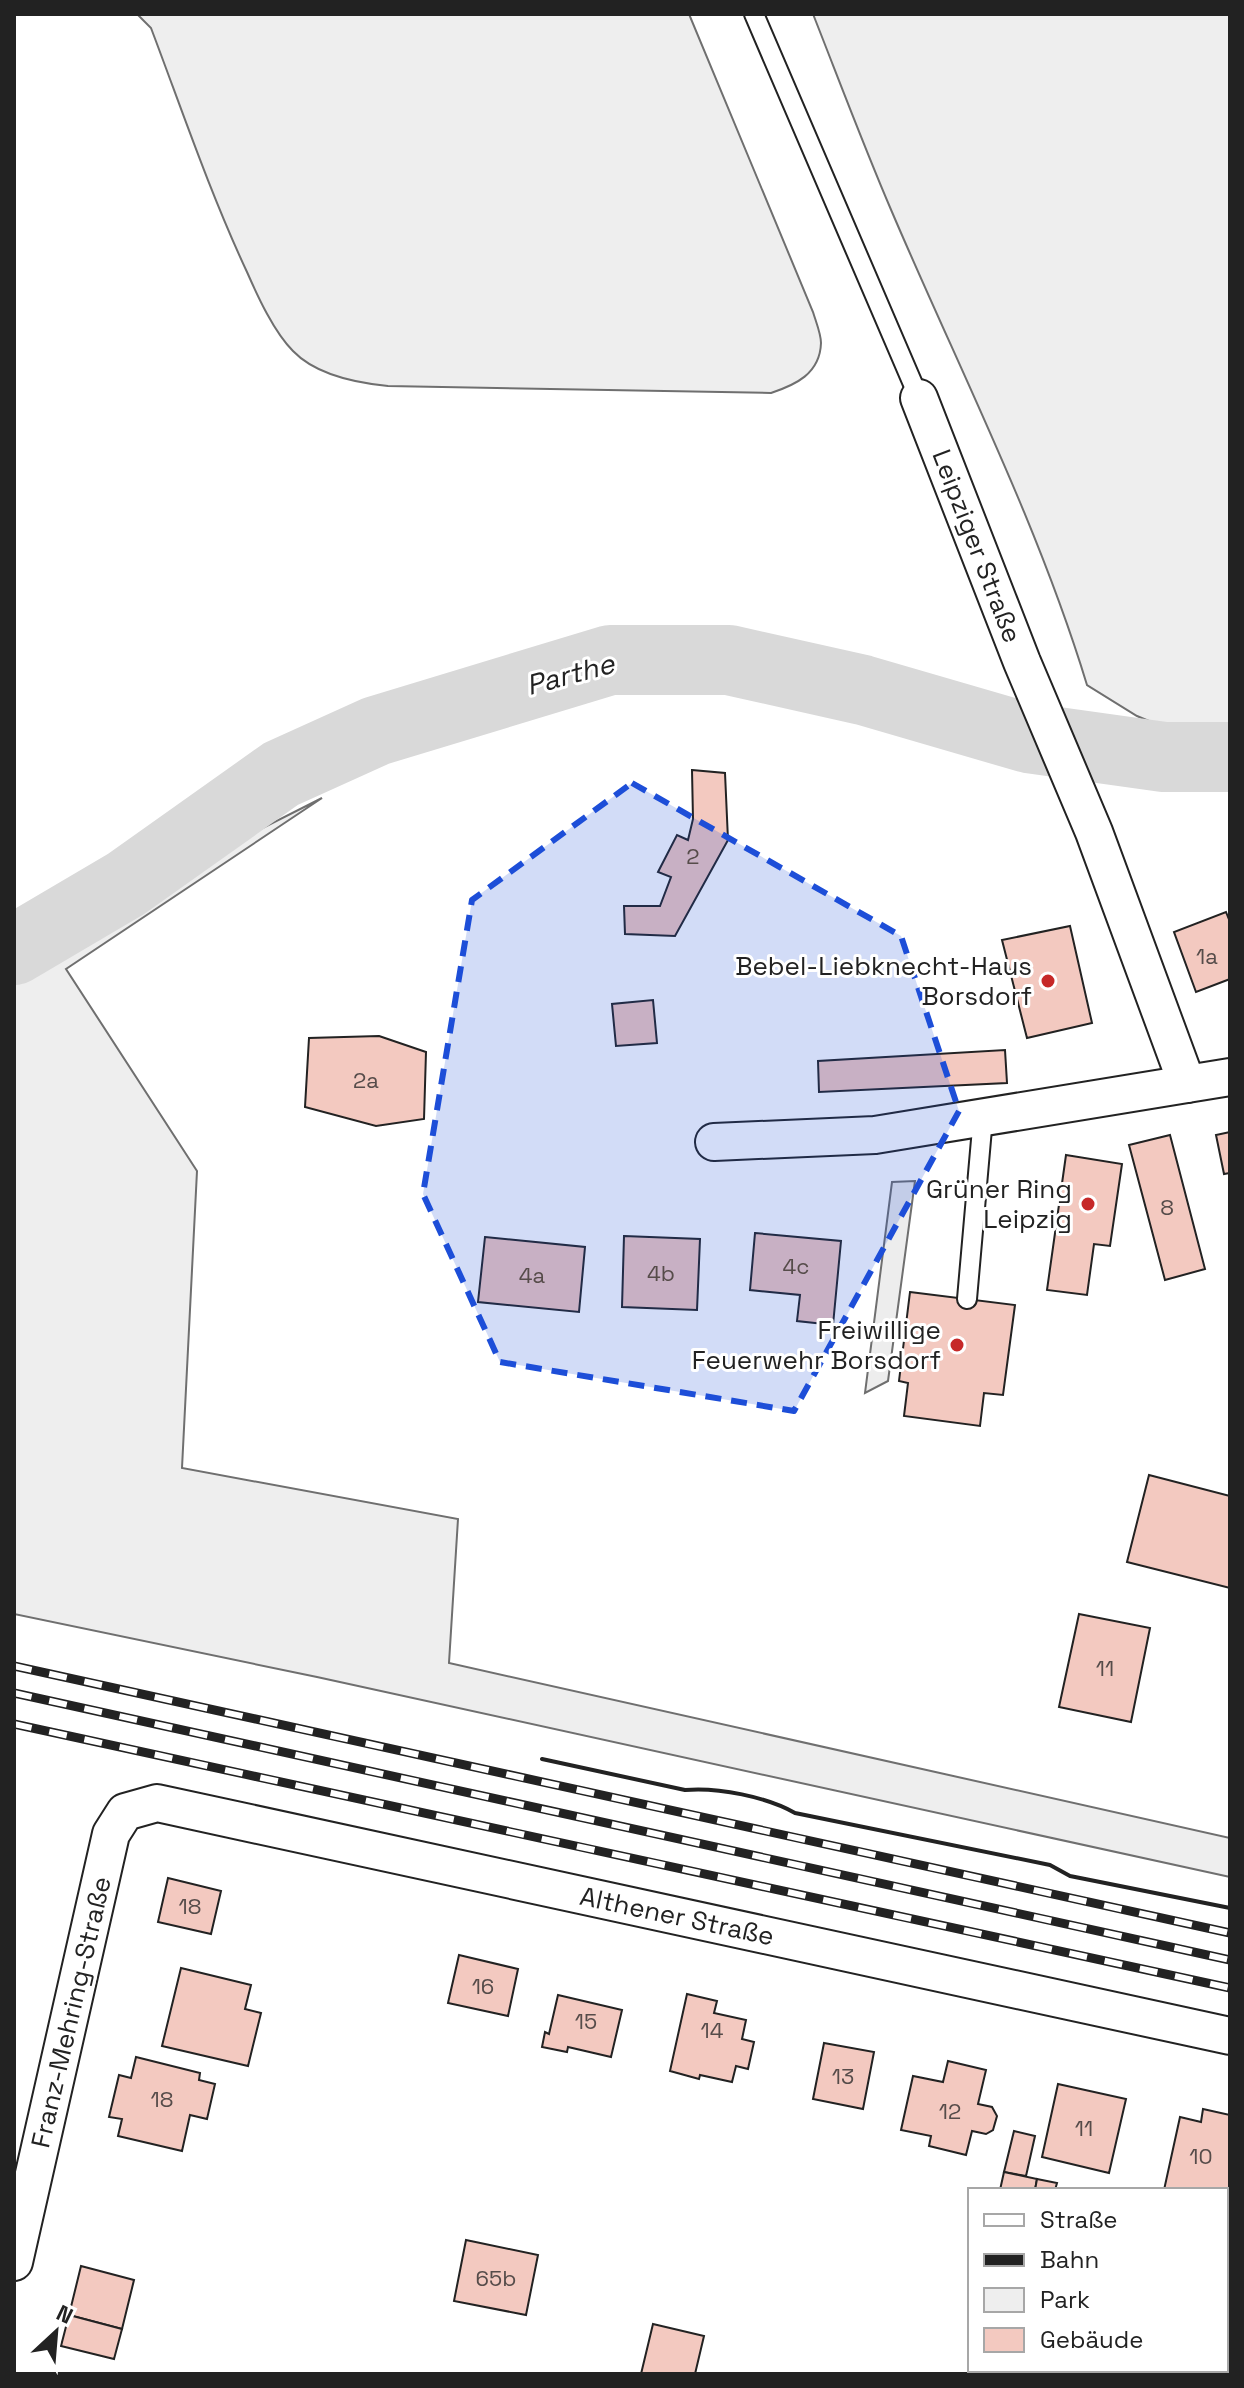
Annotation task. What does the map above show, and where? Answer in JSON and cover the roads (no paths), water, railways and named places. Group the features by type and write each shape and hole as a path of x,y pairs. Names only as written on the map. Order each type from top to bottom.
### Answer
{"street":[{"name":"Leipziger Straße","path":"919,398 1094,832 1187,1084"},
{"path":"714,1142 875,1135 1230,1077"},
{"name":"Althener Straße","path":"125,1812 157,1803 1230,2036"},
{"name":"Franz-Mehring-Straße","path":"14,2262 111,1834 125,1812"}],"lane":[{"name":"Leipziger Straße","path":"754,14 919,398"},
{"path":"967,1299 983,1117"}],"waterway":[{"name":"Parthe","path":"14,950 126,884 281,774 376,731 610,660 729,660 863,690 1028,738 1164,757 1230,757"}],"railway":[{"path":"14,1666 1230,1933"},
{"path":"14,1693 1230,1960"},
{"path":"14,1724 1230,1988"}],"place":[{"name":"Bebel-Liebknecht-Haus Borsdorf","path":"1048,981"},
{"name":"Grüner Ring Leipzig","path":"1088,1204"},
{"name":"Freiwillige Feuerwehr Borsdorf","path":"957,1345"}]}
